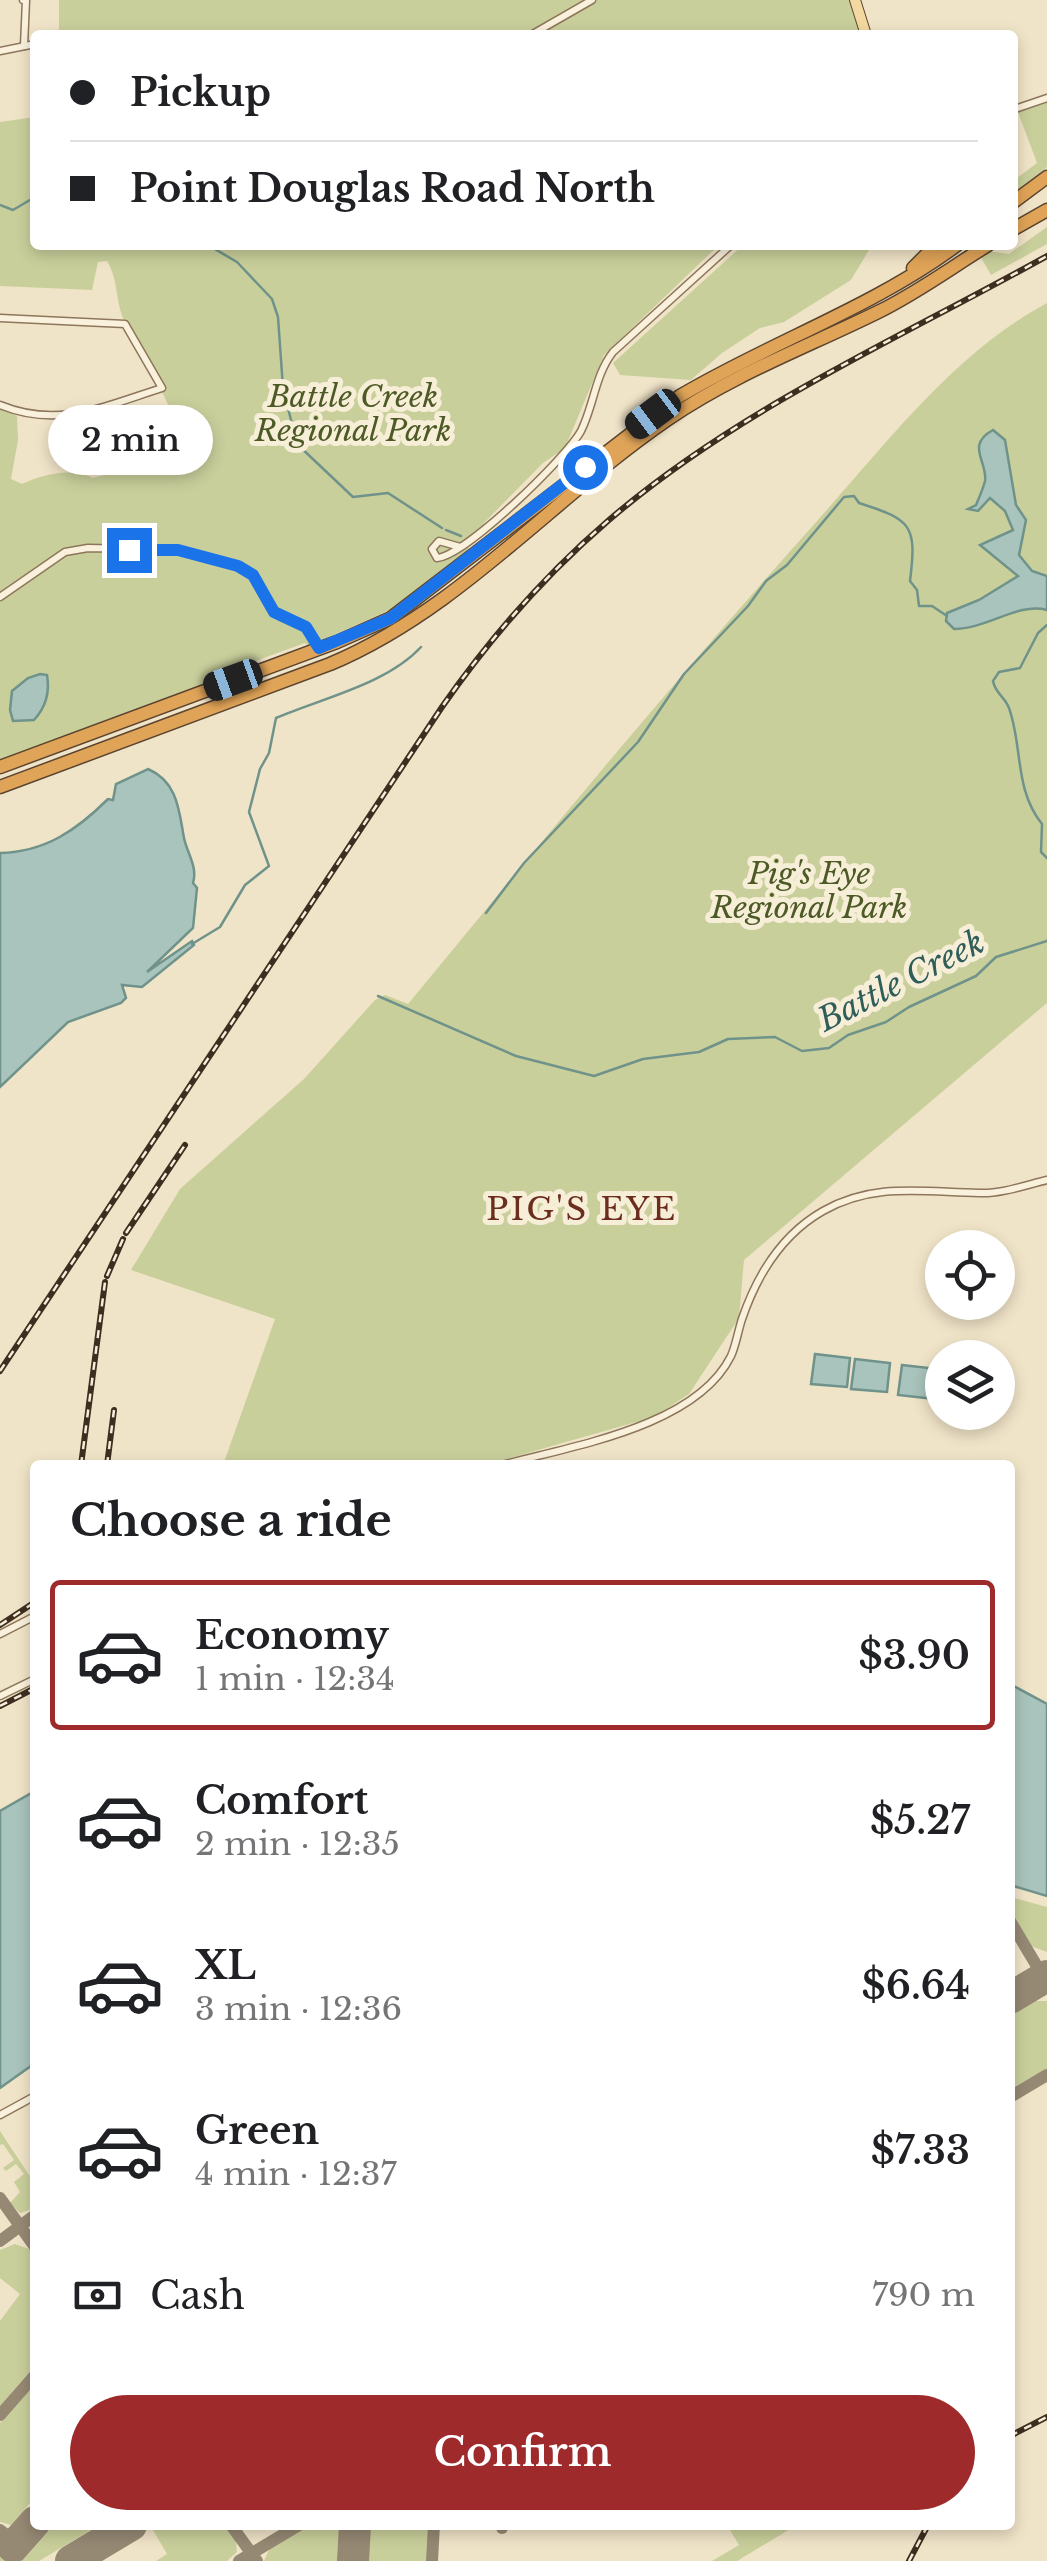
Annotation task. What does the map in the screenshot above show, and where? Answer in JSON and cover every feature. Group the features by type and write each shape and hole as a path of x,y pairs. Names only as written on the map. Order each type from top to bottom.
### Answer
{"highway":[{"path":"1018,199 1047,177"},
{"path":"1018,227 1047,210"},
{"path":"894,288 931,250"},
{"path":"0,766 375,626 423,595 680,396 726,368 894,288 950,250"},
{"path":"0,788 330,664 377,642 425,612 686,407 762,366 882,310 979,250"}],"main road":[{"path":"855,0 864,30"}],"street":[{"path":"24,0 24,46"},
{"path":"540,30 592,0"},
{"path":"0,51 30,45"},
{"path":"1018,108 1047,98"},
{"path":"460,547 502,514 562,456 580,433 604,364 613,352 725,250"},
{"path":"0,318 125,324 162,388 83,413 47,417 25,415 0,404"},
{"path":"0,597 65,552 88,548 178,550 238,566 253,575 274,612 306,627 319,648"},
{"path":"519,1460 657,1420 701,1391 730,1357 764,1268 798,1228 819,1213 843,1201 891,1189 983,1194 1047,1180"},
{"path":"0,1634 30,1619"},
{"path":"0,1696 30,1681"},
{"path":"0,2115 30,2099"}],"green space":[{"path":"59,0 849,0 858,30 59,30"},
{"path":"1047,101 1047,167 1018,191 1018,177 1037,163 1018,112"},
{"name":"Battle Creek Regional Park","path":"30,118 30,250 714,250 604,355 565,448 543,463 485,522 464,556 405,603 309,646 305,643 244,665 242,679 0,765 0,409 17,416 18,440 11,479 22,484 57,473 93,478 104,475 109,463 97,415 130,406 125,435 133,449 153,449 176,424 122,315 107,261 98,262 92,290 0,286 0,122"},
{"path":"1047,227 1047,244 991,275 980,256 988,251 1009,254"},
{"path":"737,250 869,250 851,280 784,322 760,328 691,380 620,375 613,363"},
{"name":"Pig's Eye Regional Park","path":"1047,303 1047,1003 744,1260 739,1318 689,1394 654,1417 503,1460 225,1460 275,1319 131,1270 180,1189 304,1079 375,1000 385,995 408,1004 661,700 896,431 952,373 1013,324"},
{"path":"1015,1898 1047,1907 1047,1952 1031,1946 1015,1920"},
{"path":"1035,2001 1047,2001 1047,2069 1015,2088 1015,2013"},
{"path":"0,2131 30,2176 30,2210 20,2213 10,2203 20,2192 14,2182 24,2174 16,2164 6,2171 3,2168 14,2160 0,2145"},
{"path":"15,2244 30,2250 30,2371 0,2406 0,2321 20,2294 0,2278 0,2250"},
{"path":"30,2388 30,2503 11,2525 0,2522 0,2423"},
{"path":"50,2530 91,2530 39,2561 0,2561 0,2540 24,2559"},
{"path":"153,2530 228,2530 236,2541 237,2552 227,2561 156,2561 167,2554"},
{"path":"300,2530 344,2530 342,2561 264,2561 270,2548"},
{"path":"366,2530 429,2530 427,2561 363,2561"},
{"path":"730,2530 789,2530 737,2561 712,2561 739,2545"}],"water":[{"path":"993,430 1005,440 1016,505 1026,520 1019,555 1032,571 1047,576 1047,610 1014,612 954,629 946,621 947,613 979,600 1018,576 980,545 1013,530 1005,511 990,498 978,511 968,509 976,505 985,481 980,442"},
{"path":"40,674 47,675 48,681 42,710 34,720 13,721 12,691"},
{"path":"148,769 166,781 175,798 197,888 193,928 147,972 192,941 194,945 142,987 122,985 126,998 121,1003 68,1022 0,1087 0,853 32,848 59,837 108,799 113,800 116,784"},
{"path":"815,1354 850,1358 847,1387 811,1384"},
{"path":"855,1359 890,1363 887,1392 851,1389"},
{"path":"902,1365 925,1368 925,1398 898,1395"},
{"path":"1015,1687 1047,1704 1047,1896 1015,1886"},
{"path":"30,1794 30,2067 0,2088 0,1811"}],"waterway":[{"name":"Battle Creek","path":"0,205 13,210 30,200"},
{"name":"Battle Creek","path":"217,250 237,262 272,299 278,317 283,388 297,444 353,497 388,493 442,528"},
{"path":"486,913 524,863 638,742 684,674 748,606 766,581 787,565 844,497 854,496 859,503 890,514 907,527 912,548 910,581 917,590 919,606 932,606 947,616"},
{"name":"Battle Creek","path":"446,530 461,536"},
{"name":"Battle Creek","path":"1047,625 1038,633 1020,668 999,672 993,681 1009,708 1023,782 1042,824 1041,852 1047,858"},
{"name":"Battle Creek","path":"192,944 220,927 245,885 269,866 249,812 276,718 373,680 421,647"},
{"name":"Battle Creek","path":"378,996 516,1056 594,1076 643,1059 699,1052 728,1039 775,1037 802,1051 829,1048 848,1035 886,1022 976,976 996,957 1047,941"}],"taxiway":[{"path":"1015,1929 1047,1983"},
{"path":"1015,2094 1047,2075"},
{"path":"0,2198 30,2240"},
{"path":"0,2241 30,2219"},
{"path":"0,2415 30,2381"},
{"path":"0,2530 17,2543"},
{"path":"235,2530 257,2561"},
{"path":"239,2561 291,2530"},
{"path":"432,2561 434,2530"}],"runway":[{"path":"1015,1995 1047,1976"},
{"path":"13,2547 30,2528"},
{"path":"71,2561 123,2530"},
{"path":"353,2561 355,2530"}],"railway":[{"path":"0,1371 442,707 479,656 541,585 609,520 711,443 821,377 1047,256"},
{"path":"126,1233 185,1145"},
{"path":"107,1276 123,1239"},
{"path":"82,1460 105,1282"},
{"path":"108,1460 114,1410"},
{"path":"0,1625 30,1605"},
{"path":"0,1706 30,1691"},
{"path":"1015,2433 1047,2417"},
{"path":"909,2561 925,2530"}],"district":[{"name":"PIG'S EYE","path":"582,1209"}],"route":[{"path":"129,550 178,550 238,566 253,575 274,612 306,627 319,648 391,618 585,467"}]}
